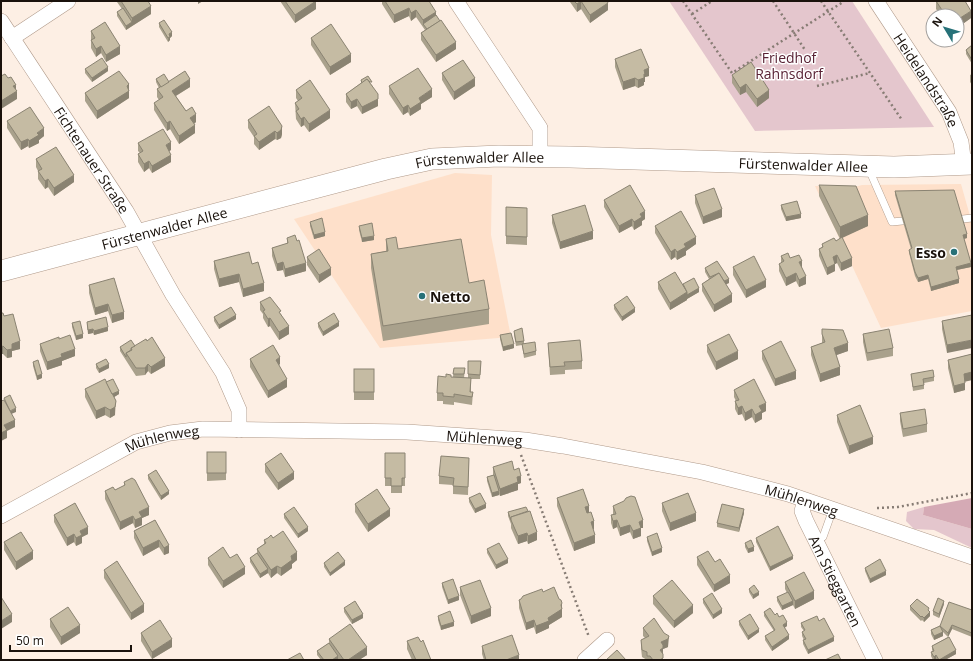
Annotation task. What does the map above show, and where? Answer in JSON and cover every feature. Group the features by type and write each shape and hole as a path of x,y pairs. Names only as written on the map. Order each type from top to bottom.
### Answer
{"main road":[{"name":"Fürstenwalder Allee","path":"1,271 386,169 432,159 540,156 871,166 968,164"}],"street":[{"path":"12,38 68,1"},
{"path":"456,1 540,128 540,156"},
{"name":"Heidelandstraße","path":"876,1 950,112 968,164"},
{"name":"Fichtenauer Straße","path":"1,21 140,233 173,295 223,373 239,410 239,430"},
{"name":"Mühlenweg","path":"1,516 136,442 170,433 202,430 407,432 525,440 702,472 788,494 972,557"},
{"name":"Am Stieggarten","path":"805,501 802,511 875,660"},
{"path":"590,655 607,640"}],"lane":[{"path":"871,166 871,174 892,222 902,221"},
{"path":"963,219 972,218"},
{"path":"816,541 823,536 833,509"}],"path":[{"path":"683,1 732,73 843,2 842,1"},
{"path":"692,14 712,1"},
{"path":"773,1 805,50"},
{"path":"821,1 902,120"},
{"path":"817,86 870,73"},
{"path":"525,440 520,452 590,655"},
{"path":"875,508 898,507 972,493"}],"shaded area":[{"path":"455,173 492,175 491,235 511,337 380,348 294,219"},
{"path":"961,184 972,223 972,311 881,328 815,186 855,187 862,185"},
{"path":"972,498 972,529 923,515 924,507"}],"green space":[{"name":"Friedhof Rahnsdorf","path":"669,1 852,1 934,127 755,131"},
{"path":"924,507 923,515 972,529 972,548 934,530 914,529 906,521 907,512"}],"building":[{"path":"121,1 148,1 151,6 132,18"},
{"path":"285,1 316,1 295,15"},
{"path":"385,1 429,1 436,12 423,20 416,10 411,13 409,8 394,15"},
{"path":"574,1 581,1 577,4"},
{"path":"581,1 607,1 608,3 590,15"},
{"path":"936,1 965,1 971,11 965,15 965,8 941,8"},
{"path":"123,8 132,22 126,26 117,12"},
{"path":"436,15 440,21 427,29 423,24"},
{"path":"164,20 172,32 169,34 170,37 168,38 159,23"},
{"path":"441,20 456,42 436,55 421,33"},
{"path":"105,22 120,46 106,55 101,46 96,49 91,40 95,38 91,31"},
{"path":"331,24 351,54 330,67 311,38"},
{"path":"972,45 972,60 966,50"},
{"path":"641,49 649,68 644,70 644,78 638,80 635,78 623,82 615,59"},
{"path":"102,58 108,67 92,78 85,69"},
{"path":"463,60 475,78 454,92 442,73"},
{"path":"751,62 769,90 757,99 746,84 740,88 732,75"},
{"path":"418,68 432,89 419,98 421,102 410,109 408,105 403,108 389,86"},
{"path":"119,71 129,84 127,86 129,91 97,111 85,93"},
{"path":"185,71 190,79 172,91 186,111 192,107 196,114 190,118 195,125 179,136 170,121 167,123 154,103 163,97 157,89"},
{"path":"5,74 8,78 11,77 16,85 13,86 17,91 1,101 1,76"},
{"path":"164,74 169,82 161,87 156,79"},
{"path":"368,76 372,82 367,79 362,83 361,80"},
{"path":"367,79 378,94 378,99 362,107 357,99 351,102 346,94"},
{"path":"310,80 330,110 309,124 304,117 301,119 296,111 299,109 295,103 302,98 296,90"},
{"path":"269,106 282,126 281,130 277,133 275,131 259,142 254,136 257,134 248,120"},
{"path":"30,107 44,128 37,133 39,135 29,141 28,139 21,142 7,121"},
{"path":"163,129 171,142 166,145 171,155 152,166 149,161 144,164 138,154 143,151 138,143"},
{"path":"56,147 74,175 54,188 48,179 45,181 38,171 42,169 36,159"},
{"path":"630,185 645,211 640,214 642,217 634,222 632,219 619,226 604,200"},
{"path":"819,185 856,186 868,215 840,227"},
{"path":"714,188 722,209 703,217 695,195"},
{"path":"954,190 967,234 963,235 971,263 956,267 959,279 931,287 928,275 918,278 915,272 909,250 912,248 895,191"},
{"path":"797,201 801,214 786,217 781,205"},
{"path":"585,205 593,231 560,242 552,215"},
{"path":"506,207 527,208 527,237 506,236"},
{"path":"681,211 696,237 684,244 686,247 677,252 675,249 671,252 655,226"},
{"path":"322,218 325,232 314,235 310,222"},
{"path":"372,223 374,236 362,238 359,226"},
{"path":"295,235 297,241 299,240 306,263 285,269 283,262 277,264 272,248 288,243 287,238"},
{"name":"Netto","path":"396,237 398,249 461,239 469,283 484,280 489,309 383,326 371,254 388,251 386,239"},
{"path":"842,237 852,258 841,263 837,255 833,257 835,264 827,268 819,249 823,247 822,244 834,238 836,241"},
{"path":"319,249 331,268 319,275 307,257"},
{"path":"249,252 252,264 258,262 264,283 243,289 239,274 219,279 214,261"},
{"path":"788,253 790,258 799,255 802,261 799,262 806,276 799,280 796,273 786,278 779,264 784,261 781,256"},
{"path":"754,256 766,280 746,290 733,267"},
{"path":"717,261 729,279 724,281 719,273 710,277 705,268"},
{"path":"675,272 687,292 670,303 658,282"},
{"path":"719,273 732,294 714,305 702,284"},
{"path":"114,278 124,312 112,315 108,304 95,308 89,285"},
{"path":"694,278 699,288 687,295 683,284"},
{"path":"627,296 635,308 622,317 614,305"},
{"path":"270,297 281,311 279,312 289,326 279,332 270,318 268,319 260,302"},
{"path":"231,307 236,315 219,325 214,317"},
{"path":"1,313 3,313 4,316 13,314 20,341 12,344 12,349 7,350 3,346 1,347"},
{"path":"334,313 339,322 323,332 318,323"},
{"path":"972,315 972,340 947,345 942,321"},
{"path":"106,317 108,327 94,331 93,329 88,330 87,322"},
{"path":"80,321 83,334 76,336 72,323"},
{"path":"522,328 524,341 516,342 514,331"},
{"path":"822,329 843,330 848,343 834,348 840,367 820,374 811,347 825,342"},
{"path":"889,329 893,348 867,353 863,334"},
{"path":"511,333 514,344 503,347 500,335"},
{"path":"729,334 738,351 716,362 707,345"},
{"path":"70,335 75,349 61,354 62,357 47,362 40,344 59,337 59,339"},
{"path":"152,337 165,358 151,367 148,364 145,368 136,368 126,353 132,350 131,348 146,339 147,341"},
{"path":"131,340 135,346 126,353 126,357 120,347"},
{"path":"580,340 582,361 564,362 565,366 550,367 548,343"},
{"path":"781,341 796,371 775,379 762,351"},
{"path":"535,342 536,351 524,354 522,344"},
{"path":"273,345 280,357 276,360 287,379 268,391 250,359"},
{"path":"972,354 972,372 964,374 965,383 954,386 948,360"},
{"path":"106,359 109,364 99,369 96,364"},
{"path":"38,360 42,374 37,376 33,362"},
{"path":"468,361 481,361 480,375 468,374"},
{"path":"454,368 465,368 464,374 453,374"},
{"path":"354,369 374,369 374,392 354,392"},
{"path":"933,370 934,377 923,379 924,385 913,387 911,374"},
{"path":"446,374 451,375 451,377 471,378 470,392 473,392 472,397 454,394 454,397 443,396 443,393 437,393 438,376 446,377"},
{"path":"105,379 116,401 115,407 110,410 105,407 96,411 85,389"},
{"path":"113,379 119,391 112,394 106,382"},
{"path":"754,379 766,403 759,406 762,411 755,415 752,409 745,413 742,406 738,408 735,401 739,400 734,390"},
{"path":"10,395 16,408 10,411 4,398"},
{"path":"4,400 15,420 4,425 7,430 1,433 1,401"},
{"path":"860,405 873,437 849,446 837,415"},
{"path":"925,409 927,424 903,429 900,413"},
{"path":"207,452 226,452 226,473 207,473"},
{"path":"281,453 294,472 278,483 265,464"},
{"path":"385,453 405,453 405,478 402,478 402,486 391,486 391,478 385,478"},
{"path":"441,456 469,458 468,487 453,486 454,478 439,476"},
{"path":"512,461 514,470 519,468 521,476 517,477 518,482 500,489 493,467"},
{"path":"156,470 169,491 161,496 148,475"},
{"path":"494,475 499,491 492,493 487,477"},
{"path":"132,478 135,480 149,507 139,512 142,517 135,520 133,516 120,522 105,491 113,487 115,490 125,485 124,482"},
{"path":"377,489 390,509 368,524 355,504"},
{"path":"583,489 589,506 585,507 587,513 591,512 594,521 591,522 595,535 574,543 557,498"},
{"path":"480,493 486,504 475,509 469,498"},
{"path":"688,493 696,513 670,523 662,503"},
{"path":"631,496 635,497 643,520 639,522 641,528 633,531 630,525 620,528 617,520 613,521 611,515 616,514 613,506"},
{"path":"75,503 88,527 80,531 82,535 76,538 74,534 67,538 54,515"},
{"path":"722,504 744,509 739,528 717,523"},
{"path":"294,507 308,527 298,534 284,514"},
{"path":"526,507 528,511 511,517 511,520 508,512"},
{"path":"530,511 537,532 528,536 527,533 518,536 511,517"},
{"path":"155,520 169,545 164,548 159,540 143,548 134,531"},
{"path":"778,526 793,556 770,567 756,538"},
{"path":"283,531 297,552 291,556 292,560 281,568 277,566 271,570 257,549 266,543 264,540 271,535 273,538"},
{"path":"21,532 33,551 16,562 4,542"},
{"path":"657,533 662,548 652,552 647,537"},
{"path":"751,540 754,547 748,549 745,543"},
{"path":"499,543 508,559 496,565 487,549"},
{"path":"223,547 230,558 237,554 245,567 223,581 208,558"},
{"path":"708,551 715,562 720,559 730,575 714,585 697,557"},
{"path":"338,552 345,561 330,573 324,563"},
{"path":"257,553 268,569 260,574 250,558"},
{"path":"880,559 886,571 870,579 865,568"},
{"path":"117,561 144,604 131,613 104,570"},
{"path":"804,572 814,591 795,601 785,582"},
{"path":"453,579 459,596 448,600 442,583"},
{"path":"480,580 491,608 471,616 460,587"},
{"path":"672,580 693,605 674,621 653,596"},
{"path":"754,585 759,592 753,595 749,589"},
{"path":"554,587 559,599 561,600 562,609 548,618 549,621 536,626 534,620 526,623 519,600 523,596 542,589 543,592"},
{"path":"788,592 793,601 782,606 777,597"},
{"path":"712,593 722,609 713,615 703,599"},
{"path":"1,597 12,614 1,621"},
{"path":"938,598 944,601 939,614 933,611"},
{"path":"917,599 929,608 928,610 930,612 924,618 910,606"},
{"path":"355,601 363,614 352,620 344,608"},
{"path":"949,602 972,610 972,633 952,625 948,633 940,626"},
{"path":"68,607 80,625 61,637 50,619"},
{"path":"770,608 775,615 777,613 779,617 783,615 787,622 783,625 789,635 772,647 765,636 775,630 764,612"},
{"path":"450,611 454,622 441,626 438,616"},
{"path":"750,614 759,629 748,636 739,621"},
{"path":"817,616 819,621 824,618 834,637 808,650 803,640 806,639 802,632 805,630 801,623"},
{"path":"654,618 664,633 669,636 668,639 661,642 663,648 660,650 663,654 663,658 660,660 653,660 650,656 647,656 647,652 642,650 641,640 649,636 643,628"},
{"path":"160,620 172,639 152,652 141,633"},
{"path":"350,624 367,647 348,660 344,660 329,639"},
{"path":"940,626 943,632 934,636 931,630"},
{"path":"512,635 519,655 506,660 486,660 482,646"},
{"path":"418,637 421,642 423,640 431,660 416,660 407,641"},
{"path":"949,637 956,650 939,660 936,655 934,657 931,652 934,651 932,646"},
{"path":"329,643 338,656 332,660 324,660 317,651"},
{"path":"617,650 626,660 606,660"},
{"path":"300,653 304,660 287,660"},
{"path":"838,654 841,660 825,660"}],"place":[{"name":"Esso","path":"954,252"},
{"name":"Netto","path":"422,296"}]}
